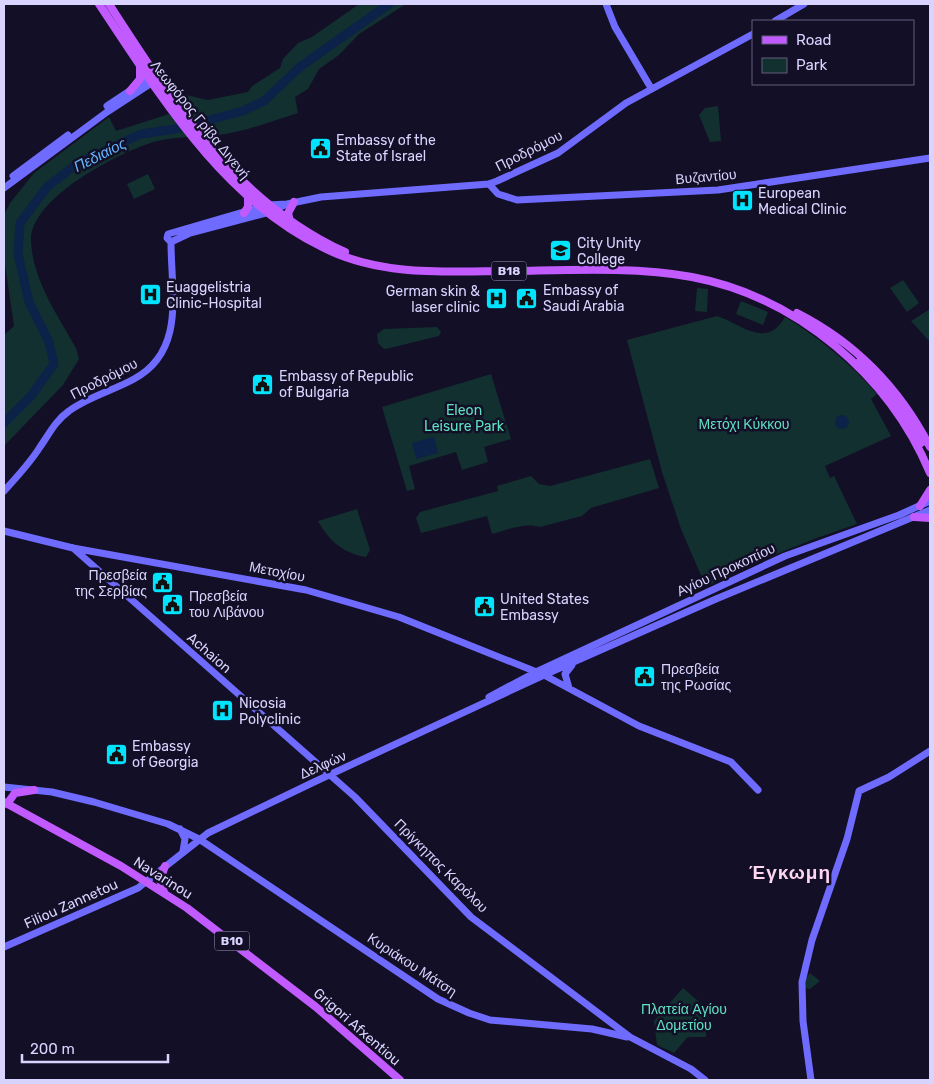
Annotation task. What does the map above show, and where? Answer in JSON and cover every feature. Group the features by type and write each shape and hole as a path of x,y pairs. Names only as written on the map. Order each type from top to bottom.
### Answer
{"main road":[{"name":"Λεωφόρος Γρίβα Διγενή","path":"99,4 138,63 199,137 227,177 259,208 269,210 344,252 364,259 404,266 662,270 708,278 739,287 809,319 865,359 885,379 910,412 930,447"},
{"name":"Λεωφόρος Γρίβα Διγενή","path":"109,4 153,79"},
{"path":"606,4 615,27 651,88"},
{"path":"777,20 804,4"},
{"name":"Προδρόμου","path":"4,491 27,465 62,417 83,402 140,376 162,355 170,336 172,315 172,238 290,203 364,192 489,184 558,153 615,110 651,88 698,66 752,35"},
{"path":"130,90 141,75 138,63"},
{"path":"4,182 130,90 153,79"},
{"path":"4,188 153,79"},
{"name":"Λεωφόρος Γρίβα Διγενή","path":"199,137 269,210 328,250 370,264 398,269 444,272 650,272 692,277 766,300 796,318 835,346 859,367 895,410 930,473"},
{"name":"Βυζαντίου","path":"489,184 498,194 517,200 718,190 930,158"},
{"path":"244,213 248,207 248,197"},
{"path":"290,203 288,212 290,221"},
{"path":"172,238 259,208"},
{"name":"Λεωφόρος Γρίβα Διγενή","path":"834,337 873,374 890,394 911,423 930,460"},
{"path":"920,506 930,490"},
{"name":"Αγίου Προκοπίου","path":"536,672 785,556 930,501"},
{"name":"Αγίου Προκοπίου","path":"544,675 716,599 930,510"},
{"path":"914,517 930,518"},
{"name":"Μετοχίου","path":"4,531 73,548 285,586 339,599 399,617 544,675 639,726 731,762 758,790"},
{"name":"Achaion","path":"73,548 331,775"},
{"path":"569,689 565,674 574,663"},
{"path":"516,683 521,672 518,664"},
{"name":"Δελφών","path":"458,715 536,672"},
{"name":"Δελφών","path":"165,866 215,829 544,675"},
{"path":"811,1080 803,1021 802,982 812,940 847,839 859,790 889,777 930,751"},
{"name":"Πρίγκηπος Καρόλου","path":"331,775 363,805 471,917 611,1023"},
{"name":"Κυριάκου Μάτση","path":"4,787 62,794 179,828 199,839 453,1007 490,1020 592,1029 630,1037"},
{"path":"5,803 13,794 34,790"},
{"path":"18,810 15,801 21,792"},
{"name":"Navarinou","path":"5,803 146,881 224,935 297,992"},
{"path":"179,828 186,839 183,852"},
{"path":"164,893 160,880 165,866"},
{"name":"Filiou Zannetou","path":"4,947 138,888 165,866"},
{"name":"Grigori Afxentiou","path":"297,992 348,1033 400,1080"},
{"path":"592,1029 602,1022 600,1014"},
{"name":"Κυριάκου Μάτση","path":"611,1023 630,1037 691,1070 705,1080"}],"green space":[{"path":"359,4 406,4 359,34 339,55 319,69 308,89 295,97 298,113 234,132 165,139 141,146 101,165 80,178 61,192 46,208 35,224 31,240 32,255 47,297 76,348 79,359 63,385 4,446 4,335 14,326 4,258 4,215 10,203 34,173 109,117 116,131 169,114 172,117 190,112 181,100 186,95 208,100 248,92 252,86 280,68 283,59 298,43 312,37"},
{"path":"718,106 721,141 710,142 699,115 705,108"},
{"path":"148,174 155,189 134,199 127,184"},
{"path":"903,280 919,303 907,312 890,288"},
{"path":"697,288 708,289 707,312 695,311"},
{"path":"741,301 768,312 763,325 736,314"},
{"path":"930,309 930,342 911,321"},
{"name":"Μετόχι Κύκκου","path":"717,316 744,329 762,333 770,332 778,327 785,317 810,334 846,362 877,394 871,399 891,436 825,466 830,478 834,476 857,524 742,568 706,587 681,529 662,472 627,340"},
{"path":"437,327 441,332 439,336 384,349 378,343 377,334 384,329"},
{"name":"Eleon Leisure Park","path":"491,374 511,439 484,447 488,462 462,470 456,452 409,466 415,489 407,491 382,407"},
{"path":"650,459 659,488 591,508 582,516 540,527 528,525 492,534 487,516 421,533 416,518 420,512 498,491 497,486 531,476 539,484 550,486"},
{"path":"357,509 370,550 366,557 350,552 338,545 318,521"},
{"path":"810,973 820,981 810,989 805,988 806,979"},
{"name":"Πλατεία Αγίου Δομετίου","path":"683,988 711,1012 707,1019 706,1037 688,1037 674,1053 657,1045 654,1021"}],"water":[{"path":"839,415 845,415 849,422 845,429 839,429 835,425 835,419"},
{"path":"434,437 438,453 416,459 412,443"},
{"path":"691,670 697,683 691,686 685,673"}],"waterway":[{"name":"Πεδιαίος","path":"4,423 31,396 54,364 49,342 29,302 18,254 20,223 47,187 78,163 141,134 175,129 243,111 264,101 300,67 389,4"}],"place":[{"name":"Embassy of the State of Israel","path":"320,148"},
{"name":"European Medical Clinic","path":"742,201"},
{"name":"City Unity College","path":"561,251"},
{"name":"Euaggelistria Clinic-Hospital","path":"150,295"},
{"name":"Embassy of Saudi Arabia","path":"527,298"},
{"name":"German skin & laser clinic","path":"496,299"},
{"name":"Embassy of Republic of Bulgaria","path":"263,384"},
{"name":"Πρεσβεία της Σερβίας","path":"163,583"},
{"name":"Πρεσβεία του Λιβάνου","path":"173,604"},
{"name":"United States Embassy","path":"484,607"},
{"name":"Πρεσβεία της Ρωσίας","path":"645,677"},
{"name":"Nicosia Polyclinic","path":"223,711"},
{"name":"Embassy of Georgia","path":"116,754"}],"district":[{"name":"Έγκωμη","path":"790,872"}]}
